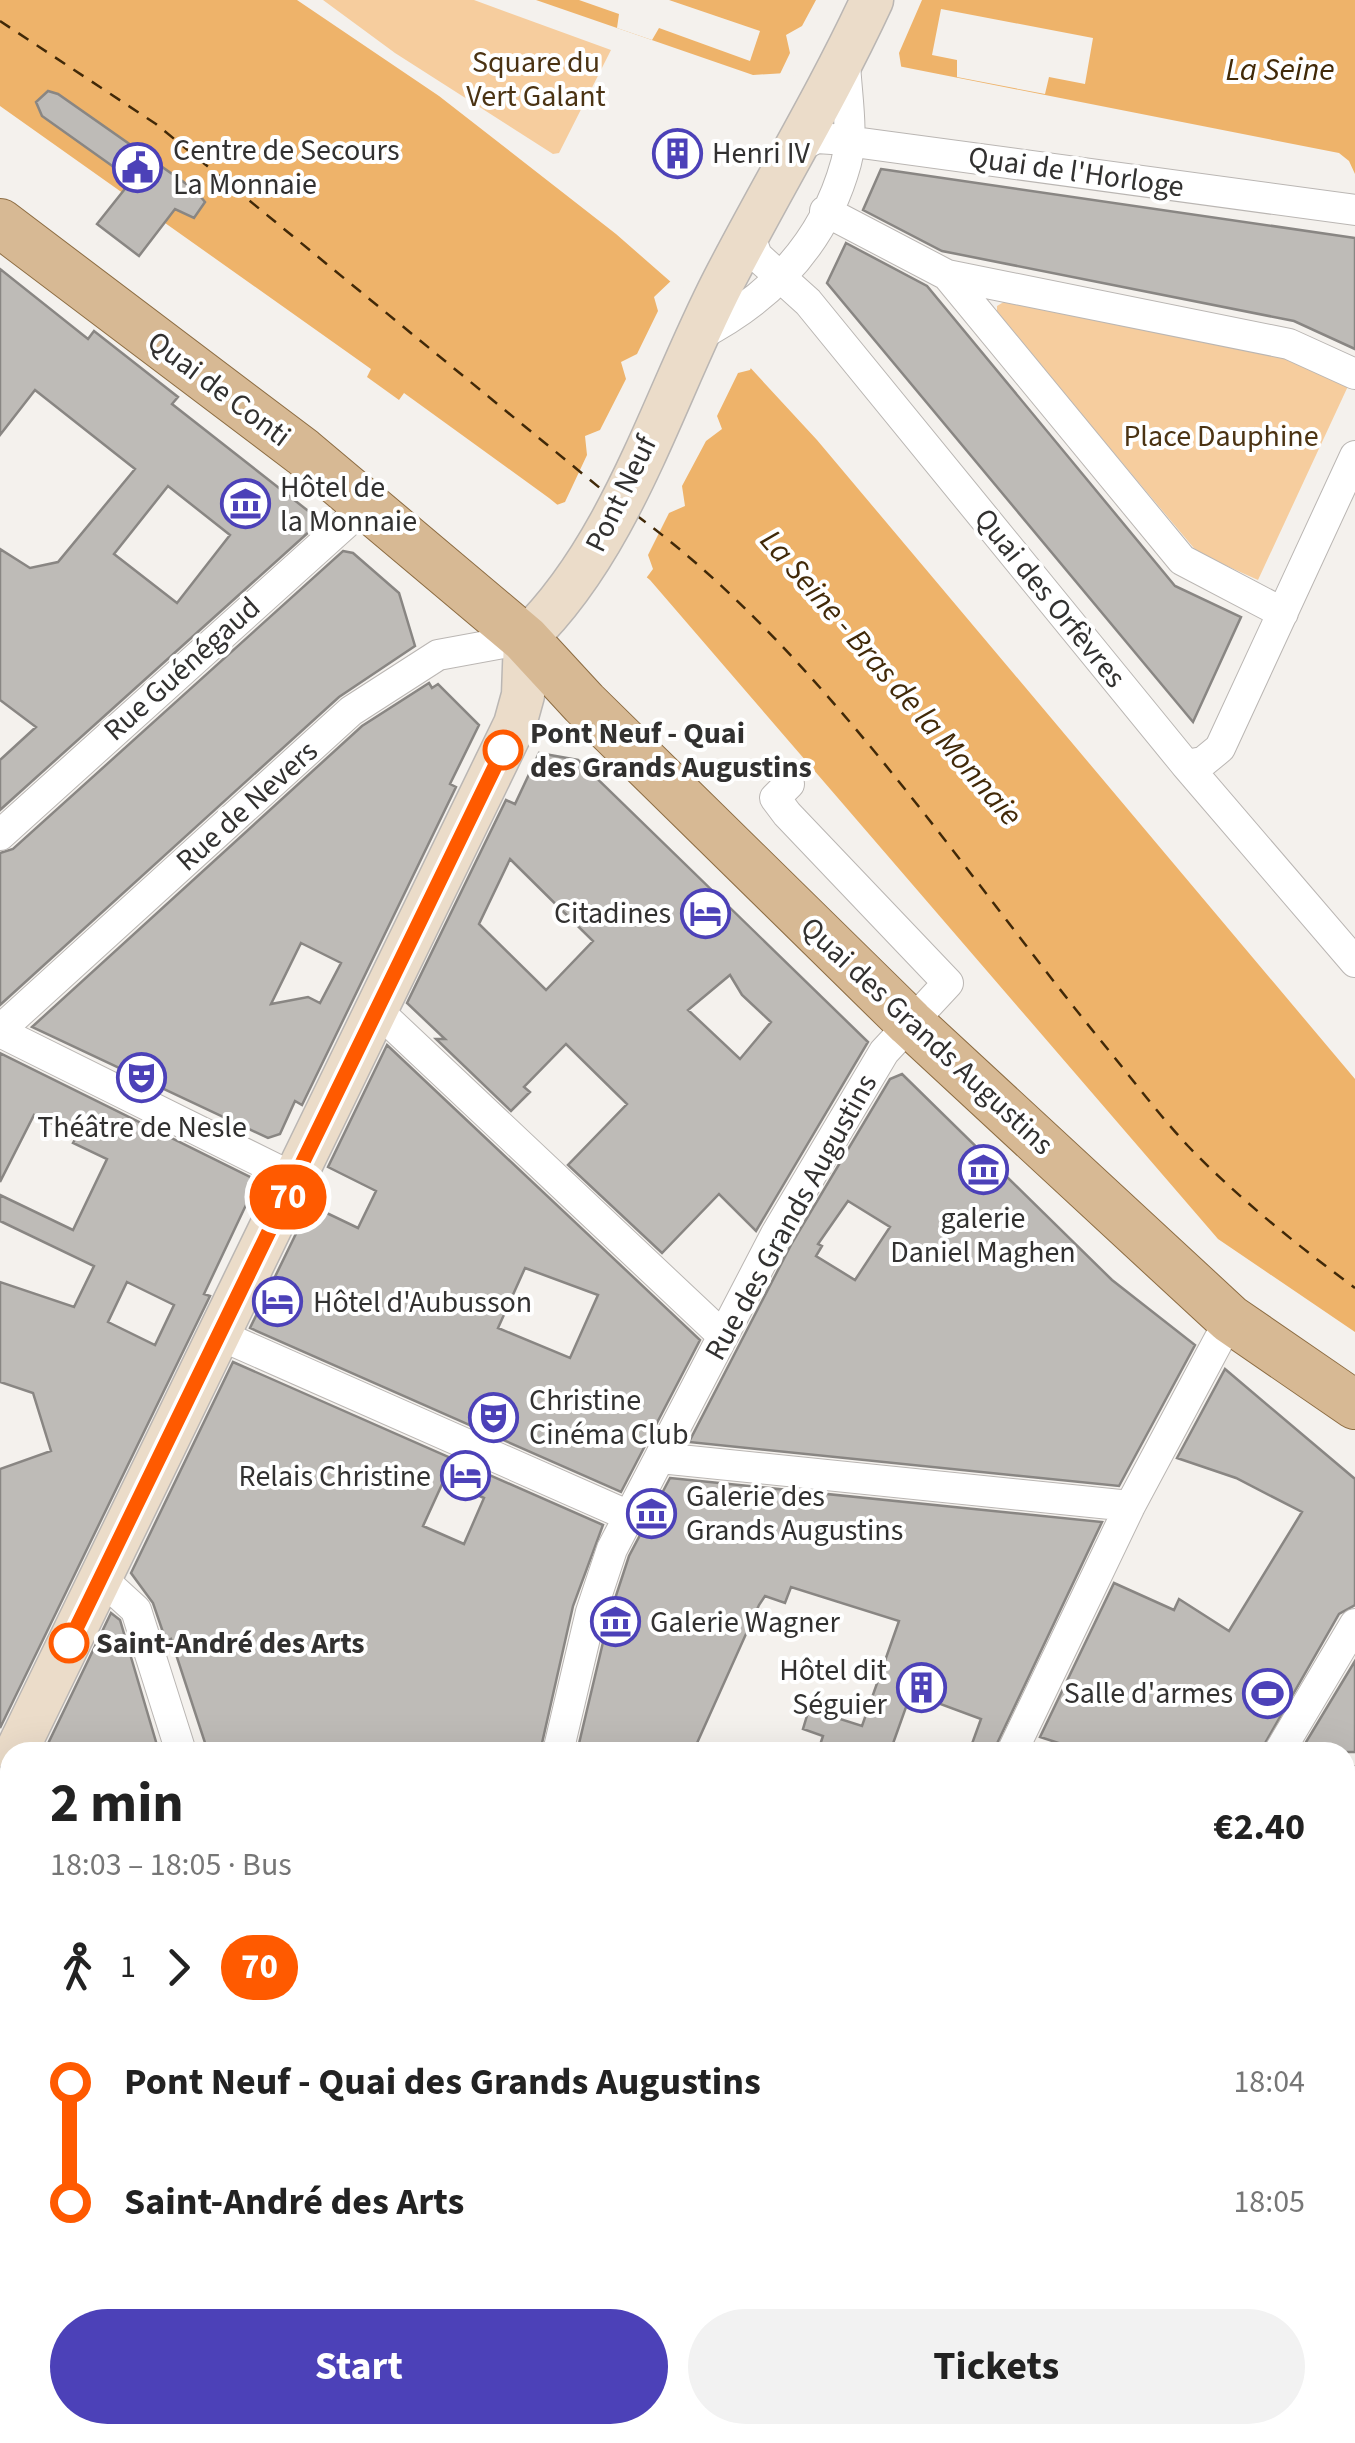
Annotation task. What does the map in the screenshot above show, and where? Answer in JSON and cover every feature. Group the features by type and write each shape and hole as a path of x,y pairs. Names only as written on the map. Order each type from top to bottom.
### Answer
{"main road":[{"name":"Quai de Conti","path":"0,223 303,452 525,639"},
{"name":"Quai des Grands Augustins","path":"525,639 605,724 910,1023 1230,1319 1355,1405"}],"street":[{"path":"735,295 781,278 806,249 825,211 847,162 827,129 845,58 872,0"},
{"name":"Quai de l'Horloge","path":"827,129 1355,210"},
{"name":"Pont Neuf","path":"525,639 568,593 603,535 698,336 735,295 749,234 827,129"},
{"path":"825,211 947,274 1289,344 1355,374"},
{"name":"Quai des Orfèvres","path":"749,234 757,256 820,318 1186,765 1355,962"},
{"path":"947,274 1182,560 1283,613"},
{"path":"1186,765 1202,762 1220,748 1355,456"},
{"name":"Rue Guénégaud","path":"0,835 366,505"},
{"path":"21,1742 222,1336 516,724 523,695 525,639"},
{"name":"Rue de Nevers","path":"0,1031 352,711 438,654 525,639"},
{"name":"Rue des Grands Augustins","path":"560,1742 590,1612 612,1549 722,1335 884,1052 947,988 946,978 787,814 775,798 789,784"},
{"path":"378,1011 722,1335"},
{"path":"0,1031 296,1179"},
{"path":"1017,1742 1130,1506 1230,1319"},
{"path":"222,1336 629,1516"},
{"path":"660,1458 1130,1506"},
{"path":"101,1578 136,1610 178,1742"},
{"path":"1284,1742 1355,1624"}],"green space":[{"name":"Square du Vert Galant","path":"323,0 474,0 611,50 559,153 553,154 395,53"},
{"name":"Place Dauphine","path":"1007,300 1286,356 1349,384 1258,580 1198,553 997,314 997,306"}],"water":[{"name":"La Seine - Bras de la Monnaie","path":"0,0 297,0 439,96 616,234 672,283 817,440 1355,1079 1355,1332 1218,1239 650,580 549,498 404,393 399,400 367,377 371,369 0,106"},
{"name":"La Seine","path":"536,0 1355,0 1355,174 1349,161 1339,153 898,66 753,75"}],"pier":[{"path":"579,0 669,0 760,31 750,61 659,28 652,40 617,28 619,14"},
{"path":"816,0 922,0 899,53 902,72 779,76 790,53 786,35 802,26"},
{"path":"941,9 1093,38 1085,84 1049,77 1045,94 957,77 957,60 932,55"},
{"path":"674,278 754,361 750,370 738,373 717,416 722,429 706,441 682,486 685,506 669,513 648,555 653,569 644,581 551,507 565,502 587,455 585,436 600,430 626,379 621,362 637,354 658,311 654,297"}],"building":[{"name":"Centre de Secours La Monnaie","path":"48,91 58,94 195,190 205,202 194,218 175,209 139,256 97,224 132,180 42,116 36,102"},
{"path":"881,169 1355,238 1355,349 1294,321 942,251 863,210"},
{"path":"846,243 927,286 1175,586 1241,617 1193,722 827,283"},
{"name":"Hôtel de la Monnaie","path":"0,269 88,339 94,331 178,397 172,404 321,521 0,810 0,760 36,727 0,700 0,549 30,568 58,562 135,469 35,390 0,435","holes":["168,486 230,535 177,603 114,554"]},
{"path":"343,551 353,553 399,593 415,646 339,697 0,1005 0,853 13,849"},
{"path":"429,683 432,688 438,684 479,725 450,784 456,787 302,1105 295,1101 280,1134 268,1138 32,1027 362,726","holes":["301,943 341,963 320,1003 308,997 271,1004"]},
{"path":"539,753 578,760 868,1042 756,1231 719,1194 662,1253 568,1165 627,1104 566,1044 524,1087 530,1092 511,1111 436,1039 445,1039 407,1003 506,800 515,804","holes":["510,859 593,941 546,990 479,924","730,975 742,995 771,1022 740,1059 688,1010"]},
{"path":"387,1045 700,1340 621,1492 250,1328 310,1205 358,1228 376,1191 328,1167","holes":["525,1268 598,1295 570,1358 498,1328"]},
{"path":"0,1053 250,1177 254,1188 204,1294 210,1296 0,1728 0,1469 51,1451 33,1393 0,1382 0,1282 74,1307 94,1266 0,1221 0,1195 73,1230 107,1159 73,1143 77,1136 34,1115 0,1182","holes":["127,1282 174,1305 155,1345 108,1322"]},
{"path":"902,1074 1112,1280 1195,1345 1119,1486 689,1442 792,1243 890,1079","holes":["848,1201 890,1227 855,1280 816,1256 822,1246 818,1244"]},
{"path":"233,1362 603,1525 573,1606 542,1742 205,1742 171,1639 166,1641 153,1603 131,1573","holes":["444,1480 484,1498 464,1544 423,1526"]},
{"path":"1225,1369 1355,1479 1355,1605 1339,1614 1266,1742 1055,1742 1040,1737 1114,1583 1174,1610 1179,1599 1229,1631 1302,1512 1236,1478 1177,1458"},
{"path":"670,1478 1102,1522 998,1742 973,1742 981,1719 911,1693 894,1742 821,1742 823,1736 803,1729 809,1709 862,1726 899,1621 791,1587 785,1603 765,1596 759,1605 697,1742 579,1742 609,1617 629,1556"},
{"path":"111,1613 120,1620 156,1742 49,1742"},
{"path":"1355,1661 1355,1742 1306,1742"}],"ferry route":[{"path":"0,21 156,124 606,493"},
{"path":"636,515 703,569 828,696 1188,1146 1268,1220 1355,1288"}],"bus line":[{"name":"70","path":"69,1643 222,1336 503,750"}],"place":[{"name":"Henri IV","path":"677,153"},
{"name":"Centre de Secours La Monnaie","path":"138,167"},
{"name":"Hôtel de la Monnaie","path":"245,504"},
{"name":"Pont Neuf - Quai des Grands Augustins","path":"503,750"},
{"name":"Citadines","path":"706,913"},
{"name":"Théâtre de Nesle","path":"142,1078"},
{"name":"galerie Daniel Maghen","path":"983,1169"},
{"name":"Hôtel d'Aubusson","path":"278,1302"},
{"name":"Christine Cinéma Club","path":"494,1417"},
{"name":"Relais Christine","path":"466,1476"},
{"name":"Galerie des Grands Augustins","path":"651,1513"},
{"name":"Galerie Wagner","path":"615,1622"},
{"name":"Saint-André des Arts","path":"69,1643"},
{"name":"Hôtel dit Séguier","path":"922,1687"},
{"name":"Salle d'armes","path":"1268,1693"}]}
